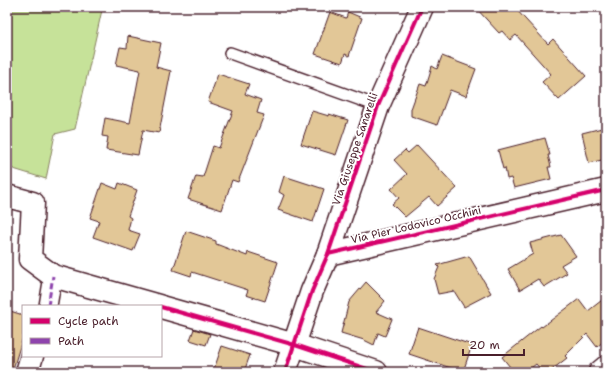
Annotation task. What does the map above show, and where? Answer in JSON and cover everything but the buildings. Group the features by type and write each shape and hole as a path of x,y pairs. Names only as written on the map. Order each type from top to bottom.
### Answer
{"street":[{"name":"Via Giuseppe Sanarelli","path":"328,254 378,106 422,7"},
{"name":"Via Pier Lodovico Occhini","path":"328,254 606,190"},
{"path":"7,196 34,203 30,259 53,276 156,305"},
{"path":"285,372 312,291 328,254"},
{"path":"48,305 53,276"},
{"path":"162,307 294,345 376,372"},
{"path":"27,372 32,357"},
{"path":"600,372 606,367"}],"lane":[{"path":"230,53 378,106"}],"green space":[{"path":"7,7 91,7 102,10 75,129 55,134 46,179 7,167"}],"marked path":[{"path":"48,305 53,276"}],"cycle path":[{"path":"328,254 378,106 422,7"},
{"path":"285,372 312,291 328,254 606,190"},
{"path":"162,307 295,345 376,372"}]}
